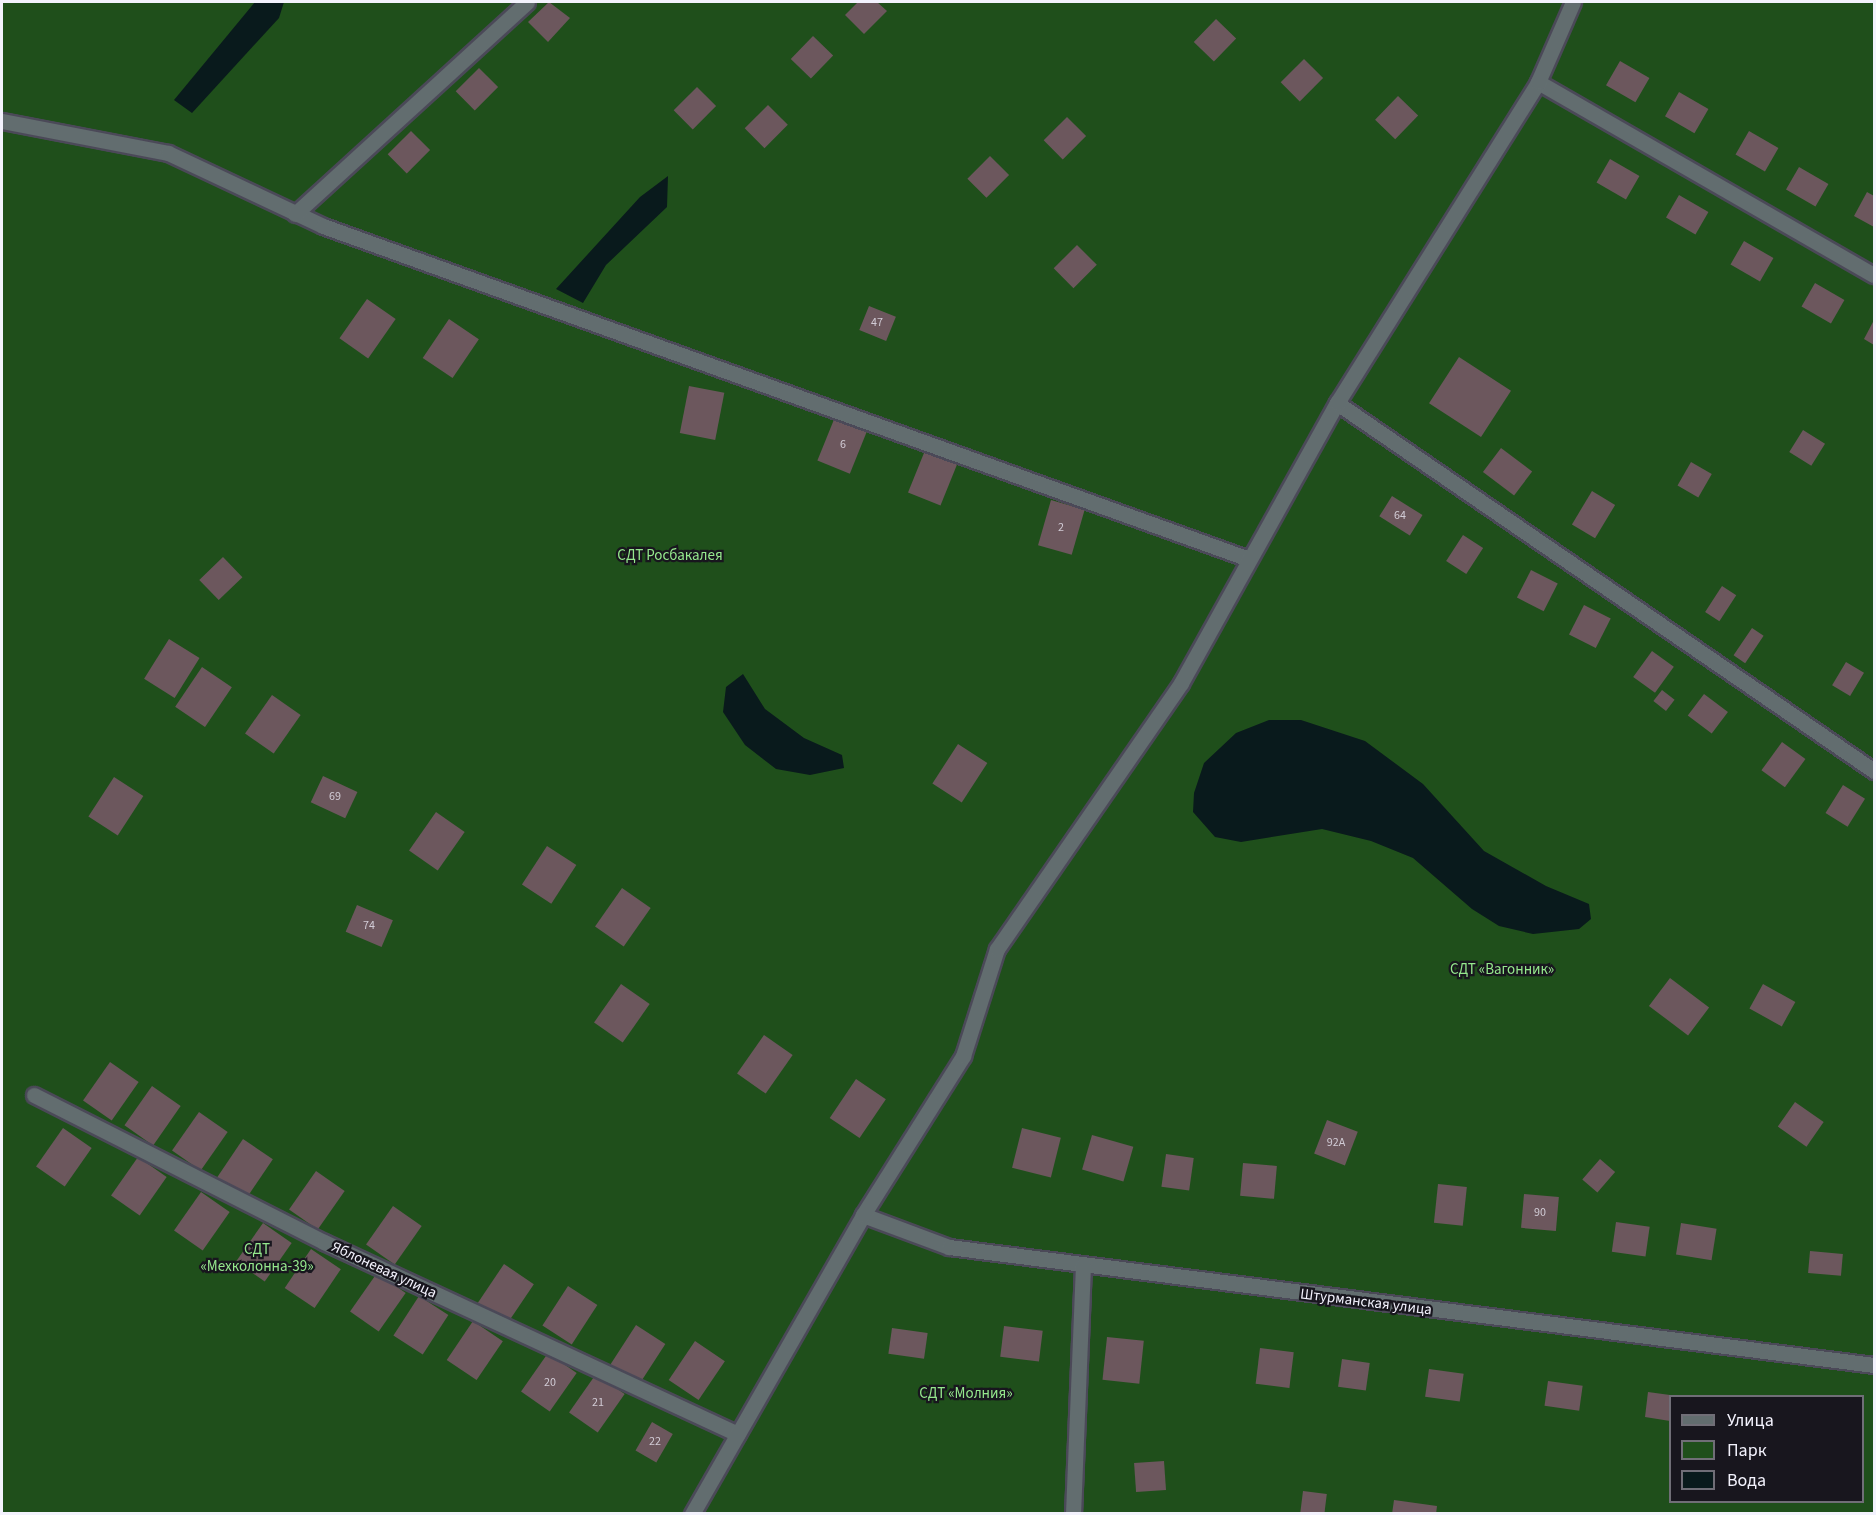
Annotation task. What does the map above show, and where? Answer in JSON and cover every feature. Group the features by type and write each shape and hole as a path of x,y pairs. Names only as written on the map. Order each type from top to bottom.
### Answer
{"street":[{"path":"296,214 526,2"},
{"path":"692,1514 863,1215 963,1056 997,949 1180,682 1337,403 1538,82 1573,2"},
{"path":"1538,82 1875,275"},
{"path":"2,121 168,153 296,214 1249,560"},
{"path":"1337,403 1875,771"},
{"name":"Яблоневая улица","path":"34,1095 324,1242 738,1434"},
{"name":"Штурманская улица","path":"863,1215 949,1247 1875,1365"},
{"path":"1073,1514 1083,1265"}],"green space":[{"path":"2,2 1874,2 1874,1513 2,1514"}],"water":[{"path":"255,2 284,2 279,18 192,113 174,100"},
{"path":"668,176 667,207 606,265 583,303 556,289 640,197"},
{"path":"743,674 765,709 804,738 842,755 844,768 810,775 776,769 745,745 723,712 726,687"},
{"path":"1269,720 1301,720 1365,741 1423,784 1484,851 1546,886 1589,904 1591,919 1579,929 1533,934 1499,926 1472,909 1413,858 1371,841 1322,829 1241,842 1215,837 1193,812 1194,793 1204,763 1236,733"}],"building":[{"path":"549,2 570,18 548,42 528,22"},
{"path":"858,2 877,2 887,11 864,34 845,15"},
{"path":"1216,19 1236,38 1214,61 1194,42"},
{"path":"813,36 833,55 811,78 791,59"},
{"path":"1304,59 1323,78 1300,101 1281,82"},
{"path":"1620,61 1649,78 1635,102 1606,85"},
{"path":"479,68 498,87 475,110 456,91"},
{"path":"697,87 716,106 693,129 674,110"},
{"path":"1679,92 1708,109 1694,133 1665,116"},
{"path":"1398,96 1418,115 1395,139 1375,120"},
{"path":"768,105 788,125 764,148 745,128"},
{"path":"1067,117 1086,136 1063,159 1044,140"},
{"path":"411,131 430,150 407,173 388,154"},
{"path":"1749,131 1778,148 1765,171 1736,154"},
{"path":"990,156 1009,175 986,198 967,179"},
{"path":"1610,159 1639,176 1626,199 1596,182"},
{"path":"1799,167 1828,184 1815,207 1786,190"},
{"path":"1867,192 1874,196 1874,227 1854,216"},
{"path":"1679,195 1708,212 1695,235 1666,218"},
{"path":"1744,241 1773,258 1760,281 1730,264"},
{"path":"1077,245 1097,265 1073,288 1054,268"},
{"path":"1815,283 1844,300 1831,323 1802,306"},
{"path":"367,299 396,319 368,358 339,338"},
{"path":"869,306 896,317 886,341 859,330"},
{"path":"449,319 479,339 453,378 423,358"},
{"path":"1874,320 1874,345 1864,339"},
{"path":"1459,357 1511,391 1481,437 1429,403"},
{"path":"689,386 724,393 715,440 680,433"},
{"path":"835,417 867,430 850,474 817,461"},
{"path":"1803,430 1825,444 1811,466 1789,452"},
{"path":"926,448 958,461 940,506 908,493"},
{"path":"1501,448 1532,471 1514,495 1483,472"},
{"path":"1691,462 1712,474 1698,497 1678,485"},
{"path":"1592,491 1615,505 1595,538 1572,524"},
{"path":"1392,496 1423,515 1410,535 1379,516"},
{"path":"1051,500 1085,510 1072,555 1038,545"},
{"path":"1463,535 1483,548 1466,574 1446,561"},
{"path":"223,557 242,577 219,600 199,580"},
{"path":"1531,570 1558,584 1544,611 1517,598"},
{"path":"1722,586 1736,595 1719,621 1705,612"},
{"path":"1584,605 1611,619 1596,648 1569,634"},
{"path":"1752,628 1764,636 1745,663 1734,655"},
{"path":"169,639 200,658 175,698 144,679"},
{"path":"1652,651 1674,667 1655,693 1633,677"},
{"path":"1846,662 1864,673 1850,696 1832,685"},
{"path":"202,667 232,687 205,727 175,707"},
{"path":"1662,690 1675,700 1666,711 1653,701"},
{"path":"1704,694 1728,712 1712,734 1688,716"},
{"path":"272,695 301,715 274,754 245,734"},
{"path":"1782,742 1805,759 1785,787 1761,770"},
{"path":"958,744 987,763 962,802 932,783"},
{"path":"323,776 357,792 345,818 311,802"},
{"path":"114,777 143,796 118,835 88,816"},
{"path":"1843,785 1865,799 1848,827 1826,813"},
{"path":"436,812 465,832 438,871 409,851"},
{"path":"547,846 576,865 551,904 522,885"},
{"path":"622,888 651,908 624,947 595,927"},
{"path":"357,905 393,920 382,947 346,932"},
{"path":"1670,978 1709,1007 1688,1035 1649,1006"},
{"path":"621,984 650,1004 623,1043 594,1023"},
{"path":"1763,984 1795,1002 1782,1026 1749,1008"},
{"path":"764,1035 793,1055 766,1094 737,1074"},
{"path":"110,1062 139,1082 112,1121 83,1101"},
{"path":"856,1079 886,1099 860,1138 830,1118"},
{"path":"152,1086 181,1106 153,1145 124,1125"},
{"path":"1795,1102 1824,1122 1806,1147 1778,1127"},
{"path":"199,1112 228,1132 201,1171 172,1151"},
{"path":"1327,1120 1358,1132 1345,1165 1314,1154"},
{"path":"63,1128 92,1148 65,1187 36,1167"},
{"path":"1022,1128 1061,1138 1051,1177 1012,1168"},
{"path":"1092,1135 1133,1147 1123,1181 1082,1170"},
{"path":"243,1139 273,1159 247,1198 217,1178"},
{"path":"1166,1154 1194,1158 1189,1191 1161,1187"},
{"path":"138,1157 167,1177 140,1216 111,1196"},
{"path":"1600,1159 1615,1172 1597,1192 1582,1179"},
{"path":"1243,1163 1277,1166 1274,1199 1240,1196"},
{"path":"316,1171 345,1191 318,1230 289,1210"},
{"path":"1438,1184 1467,1187 1463,1226 1434,1223"},
{"path":"201,1192 230,1212 203,1251 174,1231"},
{"path":"1524,1194 1559,1197 1556,1231 1521,1228"},
{"path":"393,1206 422,1226 395,1265 366,1245"},
{"path":"1616,1222 1650,1227 1645,1256 1612,1252"},
{"path":"263,1223 292,1243 265,1282 236,1262"},
{"path":"1681,1223 1717,1229 1712,1260 1676,1255"},
{"path":"311,1249 341,1269 315,1308 285,1288"},
{"path":"1810,1251 1843,1254 1841,1276 1808,1273"},
{"path":"504,1264 534,1284 508,1323 478,1303"},
{"path":"377,1273 406,1293 379,1332 350,1312"},
{"path":"568,1286 597,1305 572,1344 542,1325"},
{"path":"419,1296 448,1315 423,1354 393,1335"},
{"path":"473,1321 503,1341 477,1380 447,1360"},
{"path":"636,1325 665,1344 640,1383 610,1364"},
{"path":"1004,1326 1043,1331 1039,1362 1000,1357"},
{"path":"892,1328 928,1333 924,1359 888,1354"},
{"path":"1107,1337 1144,1341 1139,1384 1103,1380"},
{"path":"695,1341 725,1361 699,1400 669,1380"},
{"path":"1260,1348 1294,1352 1289,1388 1256,1384"},
{"path":"548,1353 577,1373 550,1412 521,1392"},
{"path":"1342,1359 1370,1363 1366,1391 1338,1387"},
{"path":"1429,1369 1464,1374 1460,1402 1425,1397"},
{"path":"596,1374 625,1394 598,1433 569,1413"},
{"path":"1548,1381 1583,1386 1579,1411 1545,1406"},
{"path":"1648,1392 1670,1395 1669,1421 1645,1417"},
{"path":"652,1422 673,1434 656,1463 636,1451"},
{"path":"1164,1461 1166,1490 1136,1492 1134,1463"},
{"path":"1303,1491 1327,1494 1324,1514 1300,1514"},
{"path":"1394,1500 1437,1506 1436,1514 1392,1514"}],"park label":[{"name":"СДТ Росбакалея","path":"670,556"},
{"name":"СДТ «Вагонник»","path":"1502,970"},
{"name":"СДТ «Мехколонна-39»","path":"257,1258"},
{"name":"СДТ «Молния»","path":"966,1394"}]}
